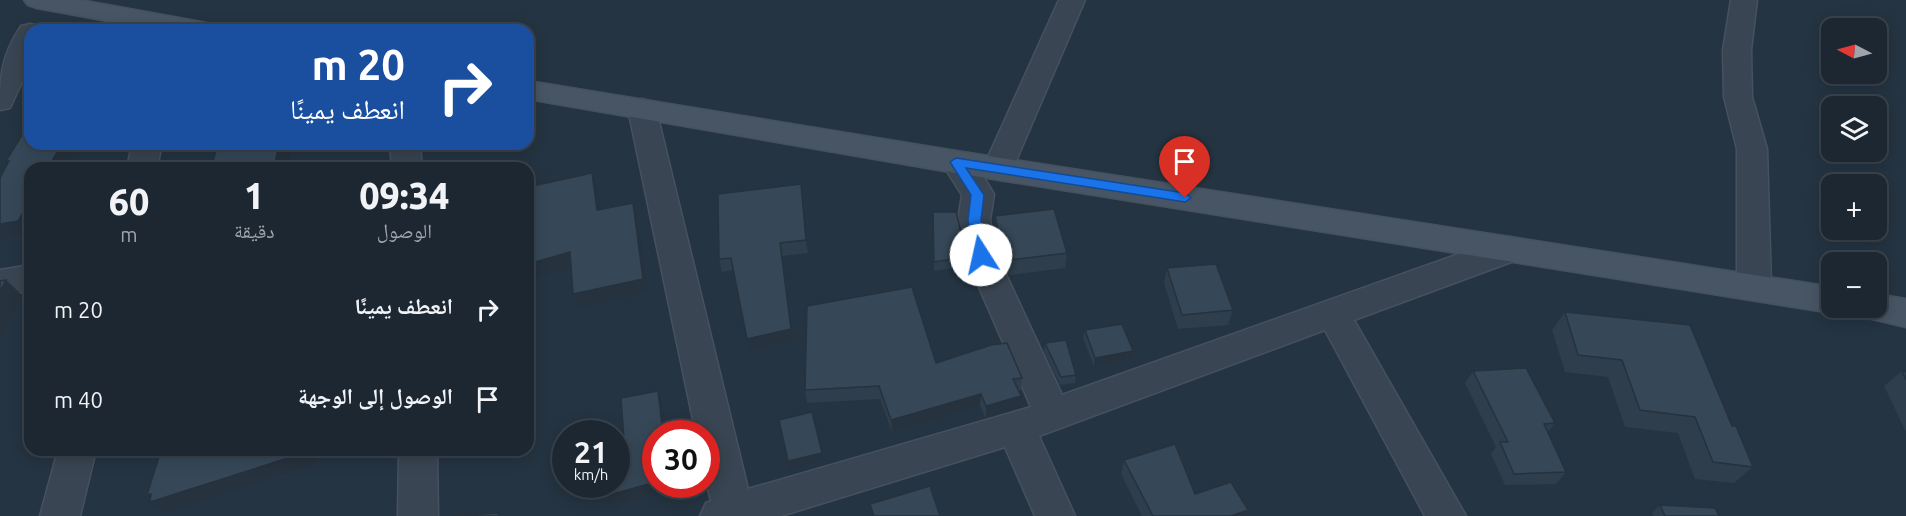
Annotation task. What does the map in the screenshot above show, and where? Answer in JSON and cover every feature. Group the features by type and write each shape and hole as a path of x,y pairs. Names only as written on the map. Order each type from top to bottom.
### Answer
{"street":[{"path":"998,168 1072,0"},
{"path":"1744,0 1737,50 1738,97 1752,149 1754,286"},
{"path":"32,24 40,1 155,24"},
{"path":"0,101 24,45"},
{"path":"534,91 956,162 1821,298"},
{"path":"642,110 730,515 1016,428 1510,249"},
{"path":"956,162 978,195 974,220 981,255 1053,415"},
{"path":"0,283 24,279"},
{"path":"1887,309 1906,313"},
{"path":"1332,312 1446,516"},
{"path":"1016,428 1055,516"},
{"path":"60,516 75,456"},
{"path":"418,456 418,516"}],"building":[{"path":"24,132 24,150 58,150 52,162 24,162 24,210 18,221 0,224 0,178 9,161 6,161"},
{"path":"216,150 278,150 275,162 213,162"},
{"path":"592,173 597,210 633,203 643,279 573,294 570,252 534,262 534,186"},
{"path":"801,184 806,240 780,243 791,329 747,339 731,258 719,259 718,194"},
{"path":"1054,209 1067,253 1010,260 1000,239 995,216"},
{"path":"933,212 956,212 967,257 934,262"},
{"path":"1216,264 1233,310 1182,315 1167,268"},
{"path":"6,280 0,291 0,281"},
{"path":"912,287 936,363 991,345 1007,343 1022,378 1013,379 1021,396 986,406 981,394 891,420 879,386 805,390 807,306"},
{"path":"1565,312 1690,325 1732,426 1736,426 1753,467 1713,462 1695,417 1640,410 1622,360 1578,355"},
{"path":"1122,324 1133,351 1095,358 1085,330"},
{"path":"1066,340 1076,375 1061,377 1045,343"},
{"path":"1526,368 1555,423 1544,424 1566,472 1514,474 1500,442 1508,442 1473,371"},
{"path":"658,391 661,420 642,420 642,486 630,489 630,420 623,420 621,398"},
{"path":"812,412 822,453 788,461 779,420"},
{"path":"1175,444 1195,494 1231,482 1248,510 1231,516 1153,516 1124,460"},
{"path":"159,456 294,456 150,502 151,494 147,495"},
{"path":"930,486 940,516 874,516 870,504"},
{"path":"1660,505 1715,508 1719,516 1665,516"},
{"path":"499,513 498,516 453,516"}],"route":[{"path":"981,255 974,220 978,195 956,162 1185,198"}]}
